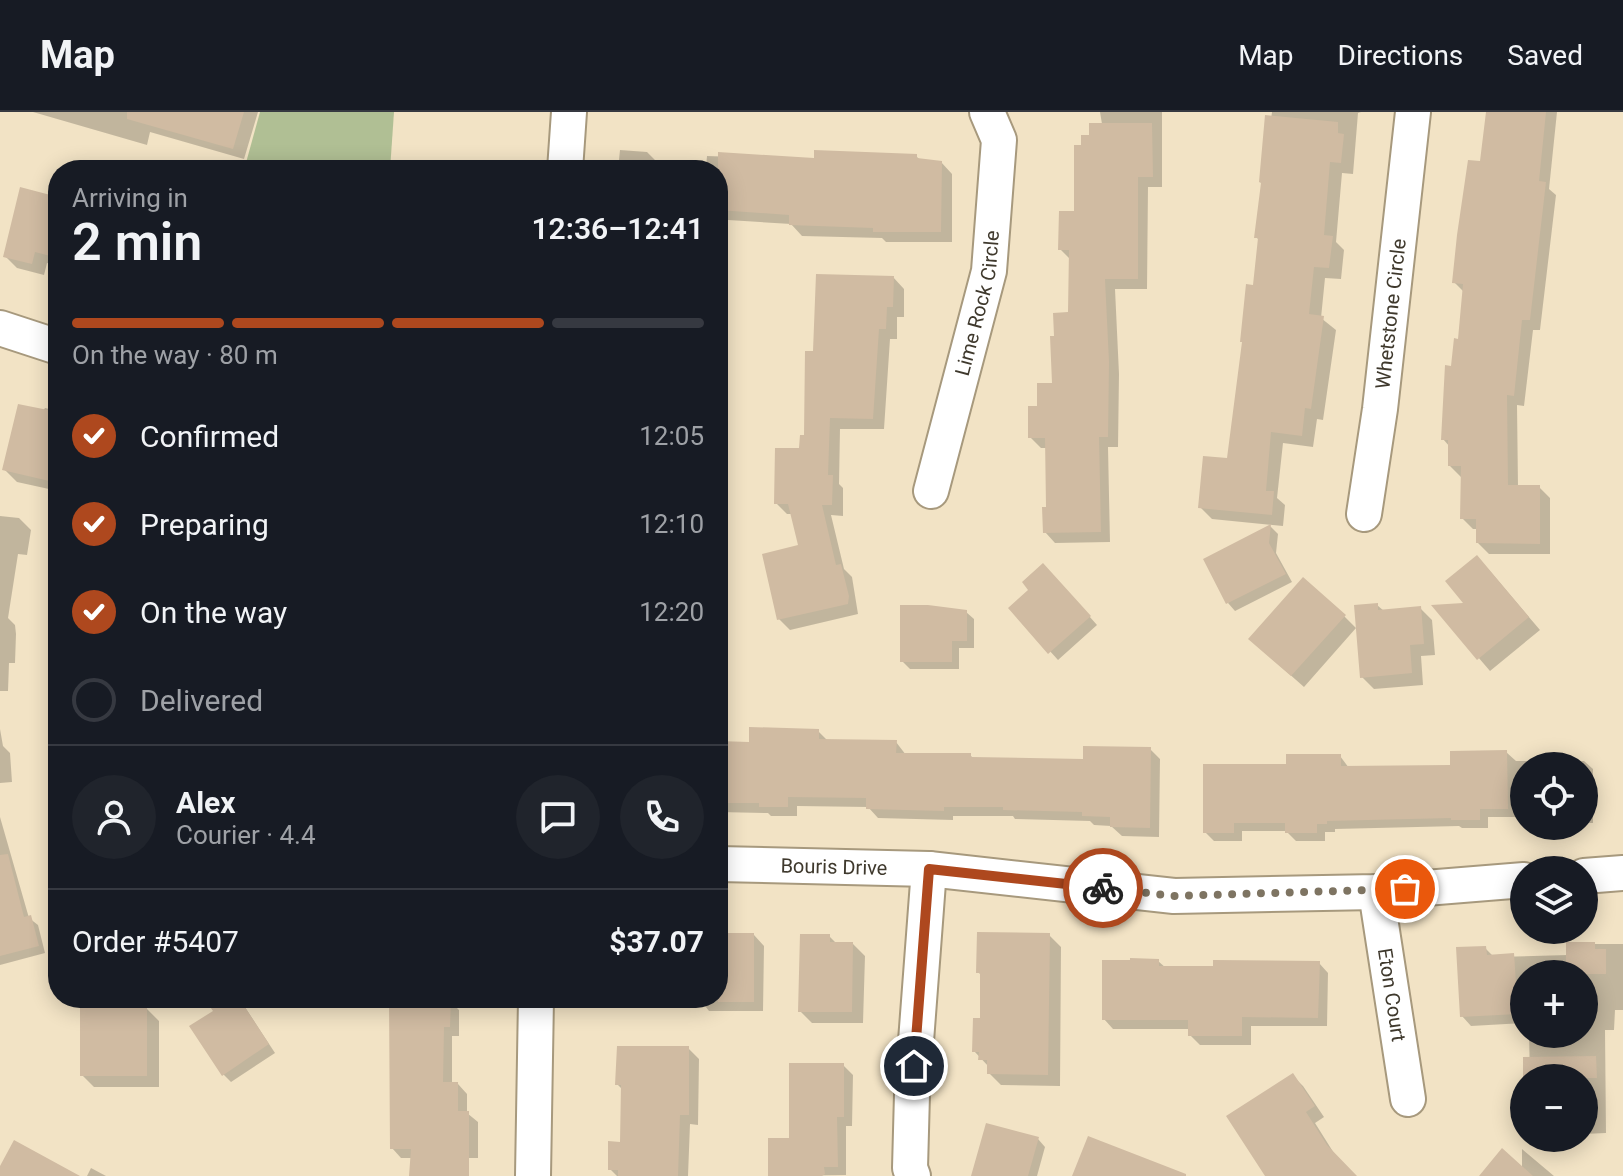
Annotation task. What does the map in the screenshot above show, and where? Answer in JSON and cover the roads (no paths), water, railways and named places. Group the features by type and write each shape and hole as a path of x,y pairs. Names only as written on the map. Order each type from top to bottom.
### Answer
{"street":[{"path":"566,160 569,112"},
{"name":"Lime Rock Circle","path":"931,491 989,271 999,140 987,112"},
{"name":"Whetstone Circle","path":"1364,514 1380,409 1413,112"},
{"path":"0,328 48,344"},
{"name":"Bouris Drive","path":"728,864 929,869 1174,896 1376,892 1510,881"},
{"path":"913,1176 910,1168 912,1094 929,869"},
{"path":"1598,875 1623,873"},
{"name":"Eton Court","path":"1376,892 1408,1099"},
{"path":"533,1176 536,1008"}]}
